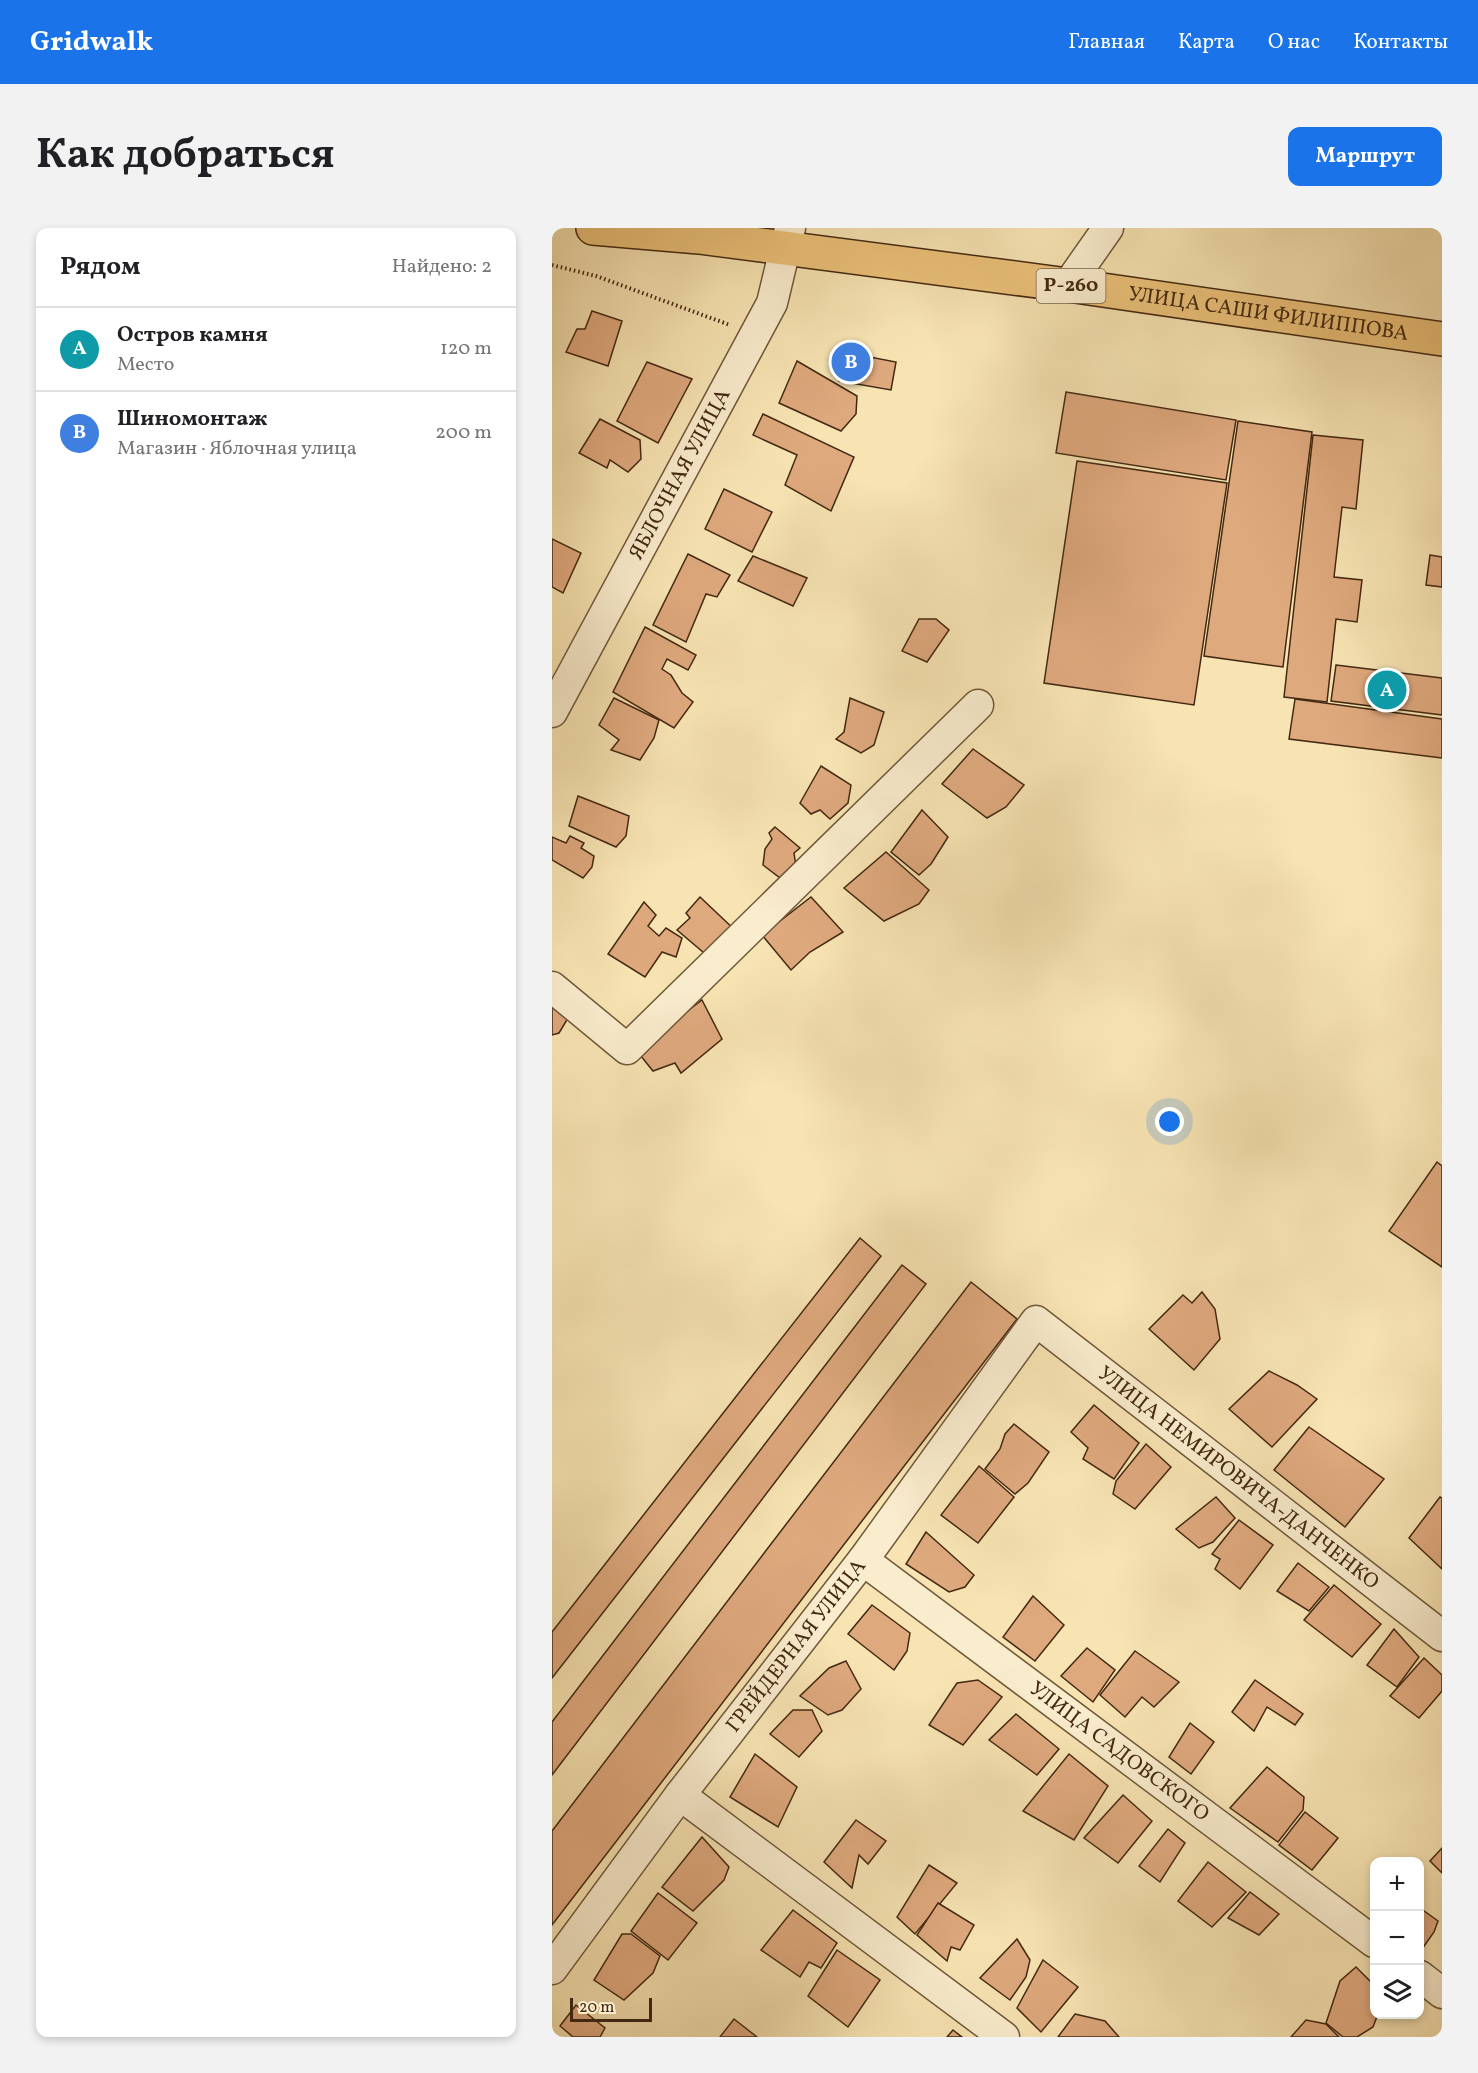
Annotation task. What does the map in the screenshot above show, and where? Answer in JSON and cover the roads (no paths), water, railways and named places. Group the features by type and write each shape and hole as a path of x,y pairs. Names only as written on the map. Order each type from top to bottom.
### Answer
{"highway":[{"name":"УЛИЦА САШИ ФИЛИППОВА","path":"593,228 788,238 1068,285 1442,339"}],"street":[{"path":"1068,285 1108,228"},
{"name":"ЯБЛОЧНАЯ УЛИЦА","path":"552,712 772,303 788,238"},
{"path":"552,987 627,1049 978,705"},
{"name":"ГРЕЙДЕРНАЯ УЛИЦА","path":"552,1969 680,1795 863,1560 1036,1321"},
{"name":"УЛИЦА НЕМИРОВИЧА-ДАНЧЕНКО","path":"1036,1321 1442,1636"},
{"name":"УЛИЦА САДОВСКОГО","path":"863,1560 1370,1939"},
{"path":"680,1795 1004,2037"},
{"path":"1424,1980 1442,1993"}],"place":[{"name":"Шиномонтаж","path":"851,362"},
{"name":"Остров камня","path":"1387,690"}]}
